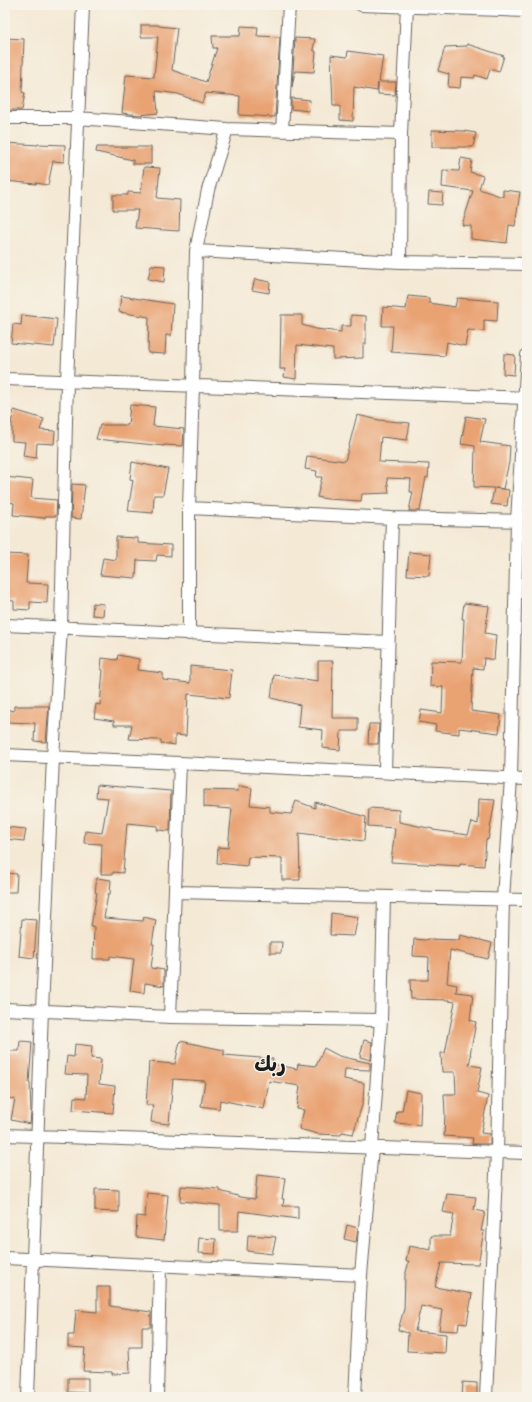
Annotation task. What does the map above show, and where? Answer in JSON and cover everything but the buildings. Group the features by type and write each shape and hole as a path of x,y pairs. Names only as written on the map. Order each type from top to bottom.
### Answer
{"street":[{"path":"28,1397 42,1010 53,757 61,628 67,381 82,5"},
{"path":"282,131 289,5"},
{"path":"361,5 527,11"},
{"path":"400,262 401,134 407,7"},
{"path":"5,118 77,118 227,129 401,134"},
{"path":"189,634 189,508 194,386 196,250 208,190 227,129"},
{"path":"196,250 400,262 527,264"},
{"path":"486,1397 497,1152 503,899 511,778 522,521 527,355"},
{"path":"5,379 526,398"},
{"path":"189,508 392,518 522,521"},
{"path":"385,772 392,518"},
{"path":"5,625 388,642"},
{"path":"5,755 527,779"},
{"path":"170,1017 180,763"},
{"path":"176,892 527,900"},
{"path":"355,1397 361,1275 381,1020 384,897"},
{"path":"5,1009 170,1017 381,1020"},
{"path":"5,1135 527,1154"},
{"path":"5,1258 361,1275"},
{"path":"157,1397 160,1266"}],"district":[{"name":"ربك","path":"270,1064"}]}
